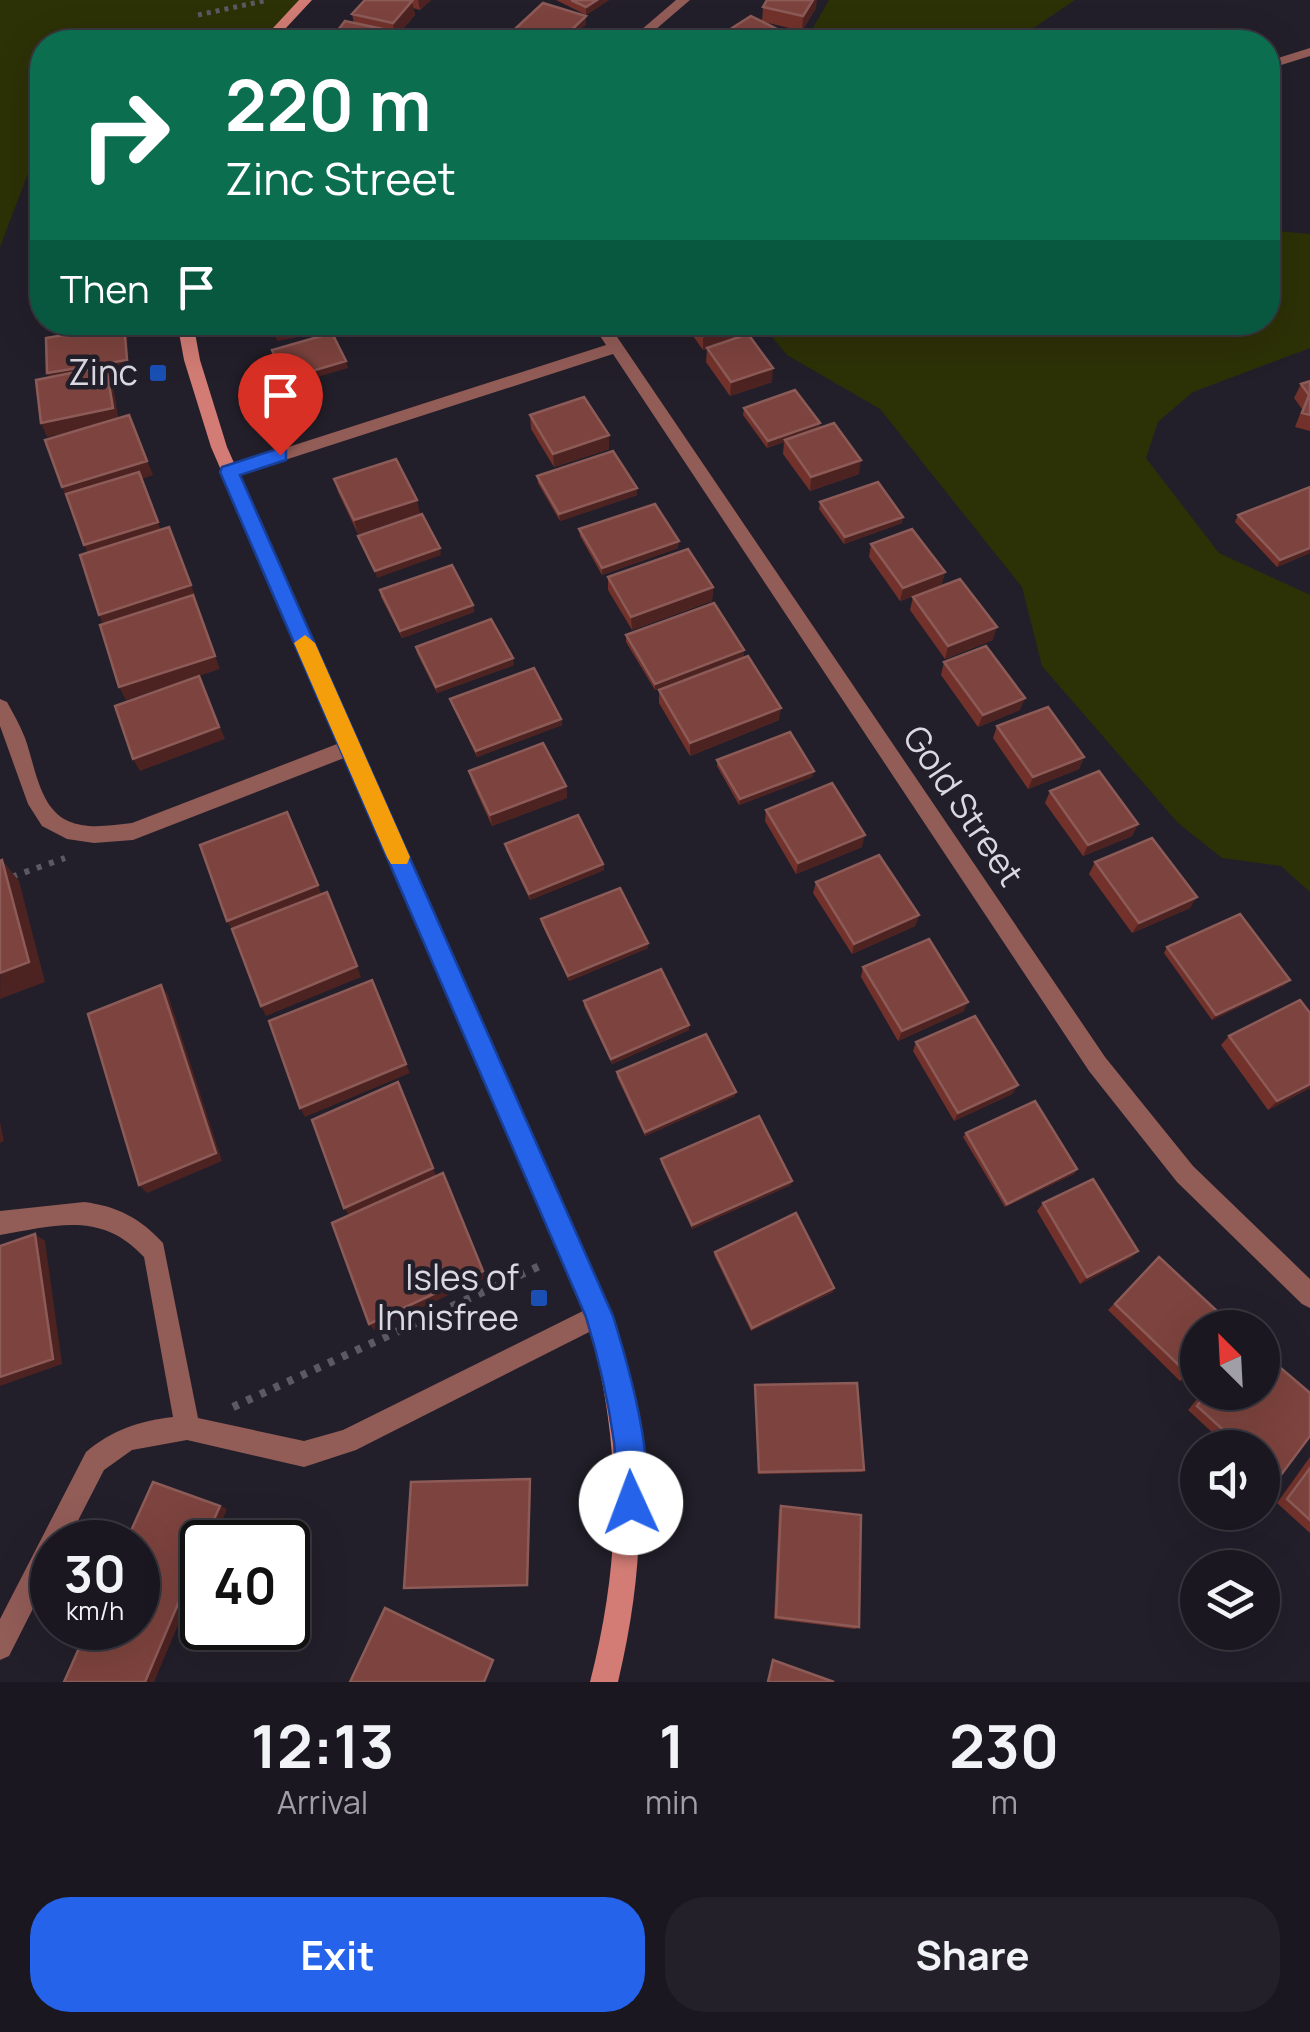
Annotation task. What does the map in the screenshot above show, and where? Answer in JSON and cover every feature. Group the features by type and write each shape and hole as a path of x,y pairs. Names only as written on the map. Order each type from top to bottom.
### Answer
{"street":[{"path":"277,30 306,0"},
{"path":"648,30 684,0"},
{"path":"1280,61 1310,52"},
{"path":"188,335 206,411 229,472 600,1316 617,1372 629,1448 632,1531 604,1682"},
{"name":"Gold Street","path":"607,335 1107,1077 1185,1174 1310,1296"},
{"path":"229,472 615,348"},
{"path":"0,707 41,814 63,832 99,837 133,831 350,747"},
{"path":"0,1223 72,1212 106,1215 138,1229 154,1252 188,1428"},
{"path":"0,1647 95,1461 115,1442 136,1434 188,1428 304,1454 346,1441 600,1316"}],"path":[{"path":"198,15 268,0"},
{"path":"0,881 69,856"},
{"path":"188,1428 573,1251"}],"green space":[{"path":"0,0 302,0 274,30 30,30 30,168 0,247"},
{"path":"829,0 1075,0 1031,30 812,30"},
{"path":"1280,231 1310,234 1310,348 1193,392 1158,422 1146,458 1219,553 1310,595 1310,892 1281,866 1222,858 1178,823 1042,666 1022,587 880,409 787,355 770,335 1280,335"}],"building":[{"path":"365,0 412,1 393,23 352,14"},
{"path":"571,0 597,0 586,7"},
{"path":"767,0 813,0 803,16 763,7"},
{"path":"543,3 586,16 571,30 516,28"},
{"path":"751,16 779,30 729,30"},
{"path":"345,21 388,30 338,30"},
{"path":"125,335 127,360 47,373 46,338"},
{"path":"333,335 346,361 285,379 272,350"},
{"path":"749,335 773,368 731,382 707,348"},
{"path":"106,366 113,408 41,423 36,380"},
{"path":"1310,381 1310,415 1302,413 1309,395 1301,384"},
{"path":"795,390 820,423 768,441 744,408"},
{"path":"584,397 609,435 553,454 530,415"},
{"path":"129,415 147,461 62,487 45,440"},
{"path":"834,423 861,460 811,477 785,440"},
{"path":"613,451 637,488 559,514 537,476"},
{"path":"396,459 417,500 354,520 334,479"},
{"path":"139,472 158,522 84,545 66,494"},
{"path":"878,482 903,517 845,537 820,502"},
{"path":"1310,487 1310,548 1280,560 1238,515"},
{"path":"655,504 679,541 602,568 579,529"},
{"path":"422,514 440,548 375,571 358,536"},
{"path":"169,527 191,585 99,615 80,555"},
{"path":"912,529 945,572 903,588 871,544"},
{"path":"688,549 713,587 631,617 608,577"},
{"path":"452,565 473,605 400,631 380,590"},
{"path":"960,579 997,627 948,646 913,597"},
{"path":"193,595 215,656 119,687 100,625"},
{"path":"714,603 744,650 655,684 626,635"},
{"path":"491,619 513,658 436,687 416,647"},
{"path":"986,646 1025,698 983,715 944,662"},
{"path":"748,656 781,708 690,743 659,690"},
{"path":"534,668 561,719 476,751 450,699"},
{"path":"199,676 219,727 133,759 115,706"},
{"path":"1048,707 1084,757 1033,777 997,726"},
{"path":"790,732 814,771 740,799 717,760"},
{"path":"543,743 566,786 490,815 469,771"},
{"path":"1099,771 1138,824 1088,845 1050,791"},
{"path":"832,783 865,835 798,863 766,810"},
{"path":"287,812 318,885 227,921 200,845"},
{"path":"578,815 603,864 529,894 505,844"},
{"path":"1152,838 1197,897 1139,923 1095,862"},
{"path":"879,855 919,915 854,944 816,882"},
{"path":"0,861 29,962 0,973"},
{"path":"620,888 648,943 568,976 541,919"},
{"path":"327,892 357,966 261,1006 232,929"},
{"path":"1240,914 1290,980 1216,1015 1167,947"},
{"path":"929,939 968,1002 902,1031 863,967"},
{"path":"661,969 689,1025 611,1059 584,1001"},
{"path":"372,980 406,1064 300,1108 269,1021"},
{"path":"161,985 216,1153 139,1185 88,1014"},
{"path":"1300,1000 1310,1013 1310,1084 1277,1101 1229,1036"},
{"path":"975,1016 1018,1085 958,1113 916,1042"},
{"path":"706,1034 736,1092 645,1132 617,1072"},
{"path":"398,1082 433,1168 344,1208 312,1120"},
{"path":"1035,1101 1077,1169 1007,1204 966,1133"},
{"path":"759,1116 792,1181 692,1225 661,1159"},
{"path":"443,1173 483,1271 369,1324 332,1223"},
{"path":"1093,1179 1138,1251 1087,1277 1043,1203"},
{"path":"796,1213 834,1288 752,1328 715,1252"},
{"path":"35,1234 53,1359 0,1377 0,1246"},
{"path":"1159,1257 1216,1310 1180,1310 1180,1366 1115,1304"},
{"path":"1280,1367 1310,1393 1310,1436 1280,1476 1280,1430 1223,1430 1201,1410 1280,1410"},
{"path":"857,1383 864,1470 759,1472 755,1385"},
{"path":"1310,1468 1310,1520 1287,1499"},
{"path":"530,1479 527,1585 404,1588 411,1482"},
{"path":"153,1482 220,1506 214,1520 180,1520 180,1599 160,1646 160,1520 136,1520"},
{"path":"781,1506 861,1515 859,1627 776,1617"},
{"path":"385,1608 493,1660 484,1682 350,1682"},
{"path":"78,1650 159,1650 145,1682 64,1682"},
{"path":"773,1660 834,1682 768,1682"}],"slow traffic":[{"path":"305,643 399,857"}],"place":[{"name":"Zinc","path":"158,373"},
{"name":"Isles of Innisfree","path":"539,1298"}],"route":[{"path":"280,455 229,472 600,1316 617,1372 629,1448 631,1503"}]}
